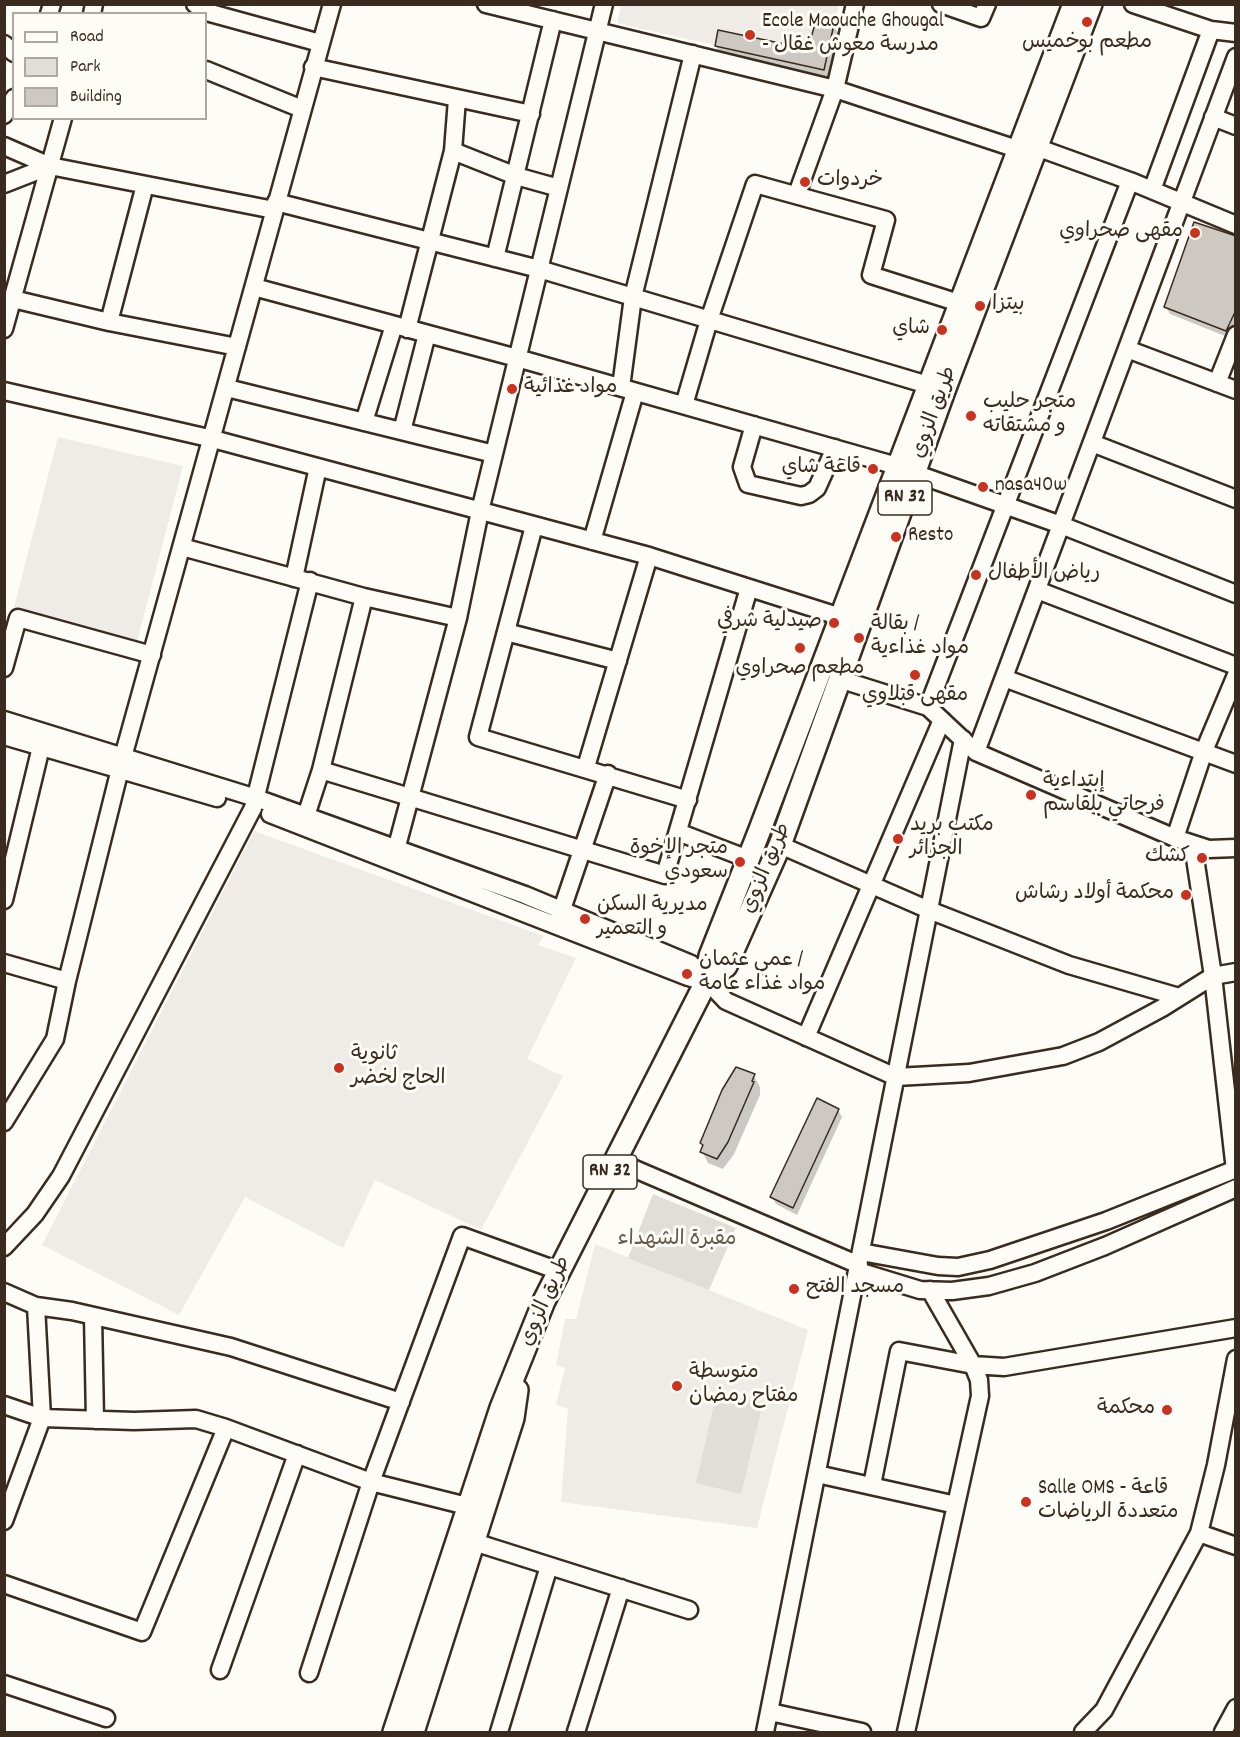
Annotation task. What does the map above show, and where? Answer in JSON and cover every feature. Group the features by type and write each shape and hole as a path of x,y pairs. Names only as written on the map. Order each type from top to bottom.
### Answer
{"main road":[{"name":"طريق الزوي","path":"706,982 726,966 780,845 839,679 906,469 1026,148 1074,4"},
{"name":"طريق الزوي","path":"394,1732 476,1508 501,1408 544,1301 706,982 710,956 841,617 906,469 928,385 959,303 1091,4"},
{"name":"طريق الزوي","path":"413,1732 474,1542 476,1508"}],"street":[{"path":"4,1122 55,1039 67,981 122,764 332,4"},
{"path":"486,4 835,89 1130,181 1236,225"},
{"path":"395,855 458,618 480,511 604,4"},
{"path":"797,194 835,89 855,4"},
{"path":"941,4 981,18 987,4"},
{"path":"1133,4 1211,30 1236,33"},
{"path":"207,12 320,43"},
{"path":"495,258 553,21"},
{"path":"1152,190 1211,30"},
{"path":"592,541 628,389 633,297 693,54"},
{"path":"976,752 1236,57"},
{"path":"313,67 531,114"},
{"path":"207,70 302,109"},
{"path":"364,422 430,241 453,152 457,99"},
{"path":"4,115 12,101"},
{"path":"1213,117 1236,126"},
{"path":"4,329 62,120"},
{"path":"4,146 50,166 275,206 430,241 539,269 928,385"},
{"path":"453,152 516,176 559,188"},
{"path":"4,184 50,166"},
{"path":"928,707 1130,181"},
{"path":"109,322 145,184"},
{"path":"684,405 709,320 755,184 886,220 871,275 959,303"},
{"path":"254,288 517,358 906,469 1061,525 1236,594"},
{"path":"13,299 109,322 237,348"},
{"path":"402,431 427,334"},
{"path":"1217,383 1236,335"},
{"path":"1127,349 1236,390"},
{"path":"227,388 494,454"},
{"path":"4,391 213,439 649,556 841,617"},
{"path":"754,425 742,467 748,484 801,496 809,494 817,488 835,448"},
{"path":"1092,443 1236,499"},
{"path":"4,1247 35,1214 61,1176 254,803 302,579 318,467"},
{"path":"534,526 478,737 586,767 688,800"},
{"path":"182,547 364,597 458,618"},
{"path":"586,767 649,556"},
{"path":"321,770 665,875 749,588"},
{"path":"1037,590 1236,666"},
{"path":"304,821 321,770 364,597"},
{"path":"4,668 18,618 152,655"},
{"path":"506,632 618,661"},
{"path":"1175,838 1204,751 1236,675"},
{"path":"1004,678 1236,764"},
{"path":"839,679 928,707 976,752 1175,838 1209,849 1236,849"},
{"path":"4,720 122,764 254,803 560,918 706,982 726,1001 896,1077 969,1073 1063,1056 1099,1042 1213,976 1236,972"},
{"path":"806,1037 942,720"},
{"path":"4,736 41,747 122,764"},
{"path":"765,1732 963,739"},
{"path":"4,900 41,747"},
{"path":"560,918 608,774"},
{"path":"678,832 748,859"},
{"path":"780,845 929,910 1070,965 1179,997"},
{"path":"859,1263 958,1267 990,1260 1106,1221 1235,1170 1231,1092 1193,845"},
{"path":"4,963 67,981"},
{"path":"616,1161 920,1290 989,1286 1035,1273 1105,1246 1236,1188"},
{"path":"309,1672 371,1482 462,1236 559,1271"},
{"path":"906,1732 980,1396 979,1380 973,1365 930,1290"},
{"path":"4,1292 36,1306 93,1316 231,1347 401,1402"},
{"path":"4,1521 42,1418 36,1306"},
{"path":"93,1316 95,1420"},
{"path":"872,1485 899,1351 973,1365 1014,1366 1236,1328"},
{"path":"1083,1732 1104,1710 1199,1533 1230,1423 1236,1359"},
{"path":"4,1405 42,1418 196,1419 371,1482 476,1508"},
{"path":"4,1584 142,1632 226,1428"},
{"path":"220,1670 297,1454"},
{"path":"817,1474 956,1505"},
{"path":"1199,1533 1236,1546"},
{"path":"474,1542 689,1610"},
{"path":"499,1732 549,1566"},
{"path":"576,1732 621,1588"},
{"path":"4,1684 106,1718"},
{"path":"1223,1732 1236,1708"},
{"path":"770,1712 862,1732"}],"shaded area":[{"name":"Ecole Maouche Ghougal - مدرسة معوش غقال","path":"621,5 839,5 824,70 617,23"},
{"path":"58,437 183,466 137,642 14,607"},
{"name":"ثانوية الحاج لخضر","path":"254,831 544,936 538,945 576,958 527,1059 563,1076 481,1230 375,1180 343,1248 245,1197 179,1315 42,1245"},
{"name":"متوسطة مفتاح رمضان","path":"595,1244 808,1330 757,1528 561,1502 568,1409 556,1404 565,1368 556,1365 565,1319 576,1319"}],"green space":[{"name":"مقبرة الشهداء","path":"653,1194 736,1228 709,1290 628,1258"},
{"path":"717,1392 763,1403 741,1494 696,1483"}],"building":[{"path":"816,20 834,24 824,70 715,46 718,30 808,49"},
{"path":"1194,222 1236,236 1236,310 1226,331 1164,307"},
{"path":"736,1067 755,1074 752,1081 754,1082 728,1142 717,1159 700,1152 703,1145 700,1143 722,1090"},
{"path":"817,1098 839,1109 793,1208 770,1197"}],"place":[{"name":"مطعم بوخميس","path":"1087,22"},
{"name":"Ecole Maouche Ghougal - مدرسة معوش غقال","path":"750,35"},
{"name":"خردوات","path":"805,182"},
{"name":"مقهى صحراوي","path":"1195,233"},
{"name":"بيتزا","path":"980,306"},
{"name":"شاي","path":"942,330"},
{"name":"مواد غذائية","path":"512,389"},
{"name":"متجر حليب و مشتقاته","path":"971,416"},
{"name":"قاعة شاي","path":"873,469"},
{"name":"nasa40w","path":"983,487"},
{"name":"Resto","path":"896,537"},
{"name":"رياض الأطفال","path":"976,575"},
{"name":"صيدلية شرفي","path":"834,623"},
{"name":"بقالة / مواد غذاءية","path":"859,638"},
{"name":"مطعم صحراوي","path":"800,648"},
{"name":"مقهى قبلاوي","path":"915,675"},
{"name":"إبتداءية فرحاتي بلقاسم","path":"1031,795"},
{"name":"مكتب بريد الجزائر","path":"898,839"},
{"name":"كشك","path":"1202,858"},
{"name":"متجر الإخوة سعودي","path":"740,862"},
{"name":"محكمة أولاد رشاش","path":"1186,895"},
{"name":"مديرية السكن و التعمير","path":"585,919"},
{"name":"عمي عثمان / مواد غذاء عامة","path":"687,974"},
{"name":"ثانوية الحاج لخضر","path":"339,1068"},
{"name":"مسجد الفتح","path":"794,1289"},
{"name":"متوسطة مفتاح رمضان","path":"677,1386"},
{"name":"محكمة","path":"1167,1410"},
{"name":"Salle OMS - قاعة متعددة الرياضات","path":"1026,1502"}]}
